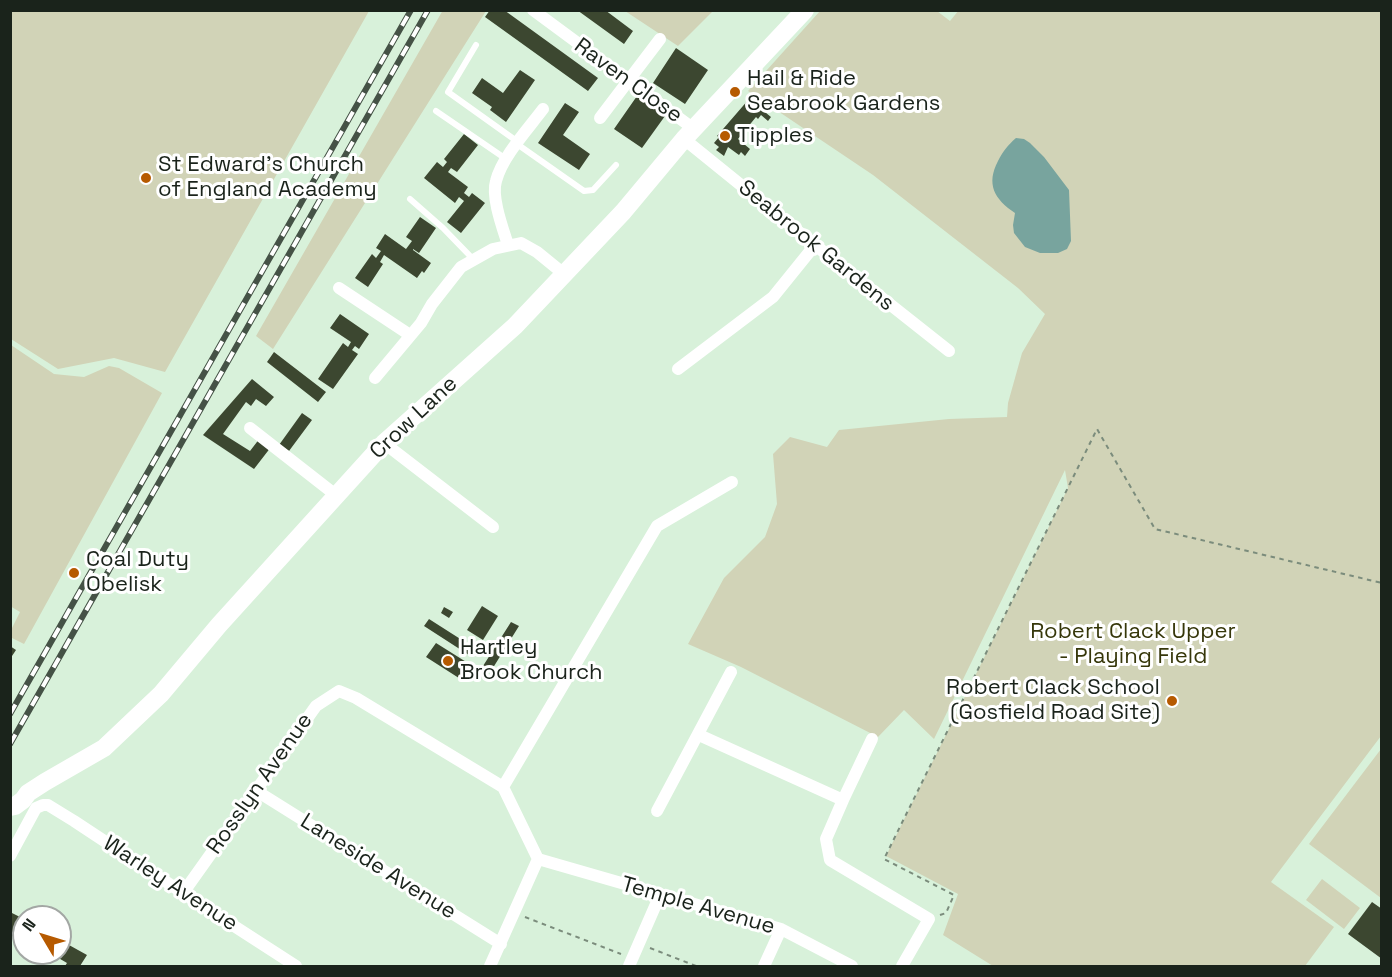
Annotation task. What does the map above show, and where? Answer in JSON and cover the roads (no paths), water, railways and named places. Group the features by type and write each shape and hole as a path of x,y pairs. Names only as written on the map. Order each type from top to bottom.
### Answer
{"street":[{"name":"Raven Close","path":"533,10 627,81 689,134"},
{"name":"Crow Lane","path":"10,807 15,806 28,793 45,782 104,748 161,694 219,625 384,443 515,326 805,10"},
{"path":"600,118 660,39"},
{"path":"508,245 497,211 495,182 506,159 543,109"},
{"name":"Seabrook Gardens","path":"689,134 815,245 949,351"},
{"path":"375,378 461,267 473,259 494,249 521,243 537,252 564,274"},
{"path":"678,369 773,297 815,245"},
{"path":"339,288 410,335"},
{"path":"250,428 337,496"},
{"path":"384,443 493,527"},
{"path":"490,966 538,859 503,787 657,526 732,482"},
{"path":"657,811 731,672"},
{"name":"Rosslyn Avenue","path":"183,894 316,706 339,692 356,698 503,787"},
{"path":"699,735 843,800"},
{"path":"872,739 826,839 830,860 929,919 902,966"},
{"name":"Laneside Avenue","path":"255,790 501,944"},
{"name":"Warley Avenue","path":"10,856 36,808 48,805 297,966"},
{"name":"Temple Avenue","path":"538,859 781,929 852,966"},
{"path":"631,963 660,895"},
{"path":"764,966 781,929"}],"lane":[{"path":"476,45 448,92 584,191 593,189 616,165"},
{"path":"436,111 506,159"},
{"path":"410,199 473,259"}],"water":[{"path":"1016,138 1030,143 1044,157 1069,190 1071,241 1067,249 1058,253 1040,253 1025,247 1014,233 1015,213 1002,202 994,190 994,169 1004,151"}],"railway":[{"path":"10,714 411,10"},
{"path":"10,744 428,10"}],"place":[{"name":"Hail & Ride Seabrook Gardens","path":"735,92"},
{"name":"Tipples","path":"725,136"},
{"name":"St Edward's Church of England Academy","path":"146,178"},
{"name":"Coal Duty Obelisk","path":"74,573"},
{"name":"Hartley Brook Church","path":"448,661"},
{"name":"Robert Clack School (Gosfield Road Site)","path":"1172,701"}],"park label":[{"name":"Robert Clack Upper - Playing Field","path":"1133,644"}]}
